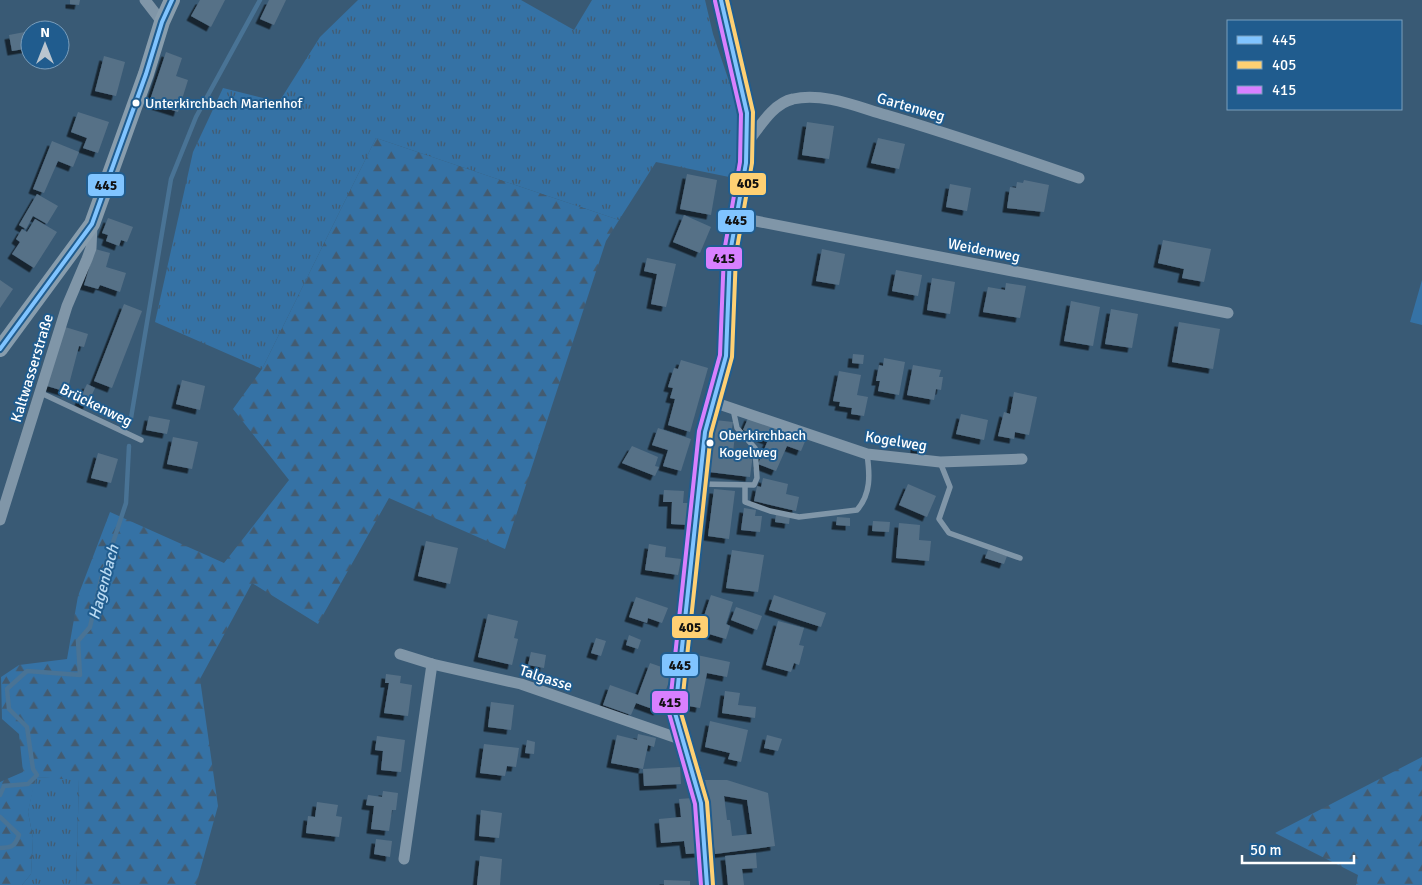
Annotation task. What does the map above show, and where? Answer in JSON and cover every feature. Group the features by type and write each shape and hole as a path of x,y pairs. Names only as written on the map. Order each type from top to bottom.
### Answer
{"street":[{"path":"145,0 162,22"},
{"path":"0,349 92,224 146,74 162,22 172,0"},
{"path":"707,885 700,805 695,776 680,740 675,714 705,432 725,363 729,336 728,284 735,217 746,163 747,112 721,0"},
{"name":"Gartenweg","path":"747,143 778,106 792,98 818,98 844,103 942,132 1079,178"},
{"name":"Weidenweg","path":"735,217 1228,312"},
{"name":"Kaltwasserstraße","path":"0,520 67,306 87,259 92,224"},
{"name":"Kogelweg","path":"713,402 866,454 940,462 1022,459"},
{"name":"Talgasse","path":"400,654 432,664 521,684 680,740"},
{"path":"404,859 432,664"}],"lane":[{"name":"Brückenweg","path":"41,393 140,440"},
{"path":"699,484 754,486 757,478 756,448 737,428 733,408"},
{"path":"745,486 745,502 770,511 800,517 857,510 865,501 869,486 866,454"},
{"path":"940,462 950,487 939,520 950,533 1020,558"}],"green space":[{"path":"358,0 521,0 574,30 592,0 705,0 713,34 736,102 739,146 734,178 656,162 619,220 376,138 262,369 155,322 193,152 223,88 279,102 320,37"},
{"path":"376,138 619,220 606,241 505,549 389,498 318,624 252,583 200,679 218,806 196,885 76,885 79,780 36,777 28,812 33,838 31,874 22,885 0,885 0,782 23,772 19,734 2,719 1,677 19,665 67,659 78,596 110,512 224,563 289,480 233,409 262,369"},
{"path":"1422,280 1422,325 1410,322"},
{"path":"1422,757 1422,885 1356,885 1358,875 1275,833"},
{"path":"35,777 79,779 76,885 22,885 31,874 33,838 28,812"}],"building":[{"path":"70,0 80,0 79,5 70,4"},
{"path":"200,0 225,0 211,27 191,16"},
{"path":"269,0 286,0 274,25 260,19"},
{"path":"20,33 20,50 12,51 9,35"},
{"path":"166,52 182,58 176,76 188,80 178,112 149,103"},
{"path":"104,56 125,62 116,96 95,91"},
{"path":"78,112 109,122 98,153 83,148 87,138 71,132"},
{"path":"807,122 834,126 829,159 802,155"},
{"path":"878,138 905,144 899,169 871,163"},
{"path":"52,141 79,152 73,167 58,161 44,193 33,189"},
{"path":"687,174 717,180 711,215 680,209"},
{"path":"1024,180 1049,185 1044,212 1007,208 1010,187 1016,188 1017,182 1023,183"},
{"path":"950,184 971,188 967,211 946,207"},
{"path":"37,194 58,206 47,224 33,216 26,229 19,225"},
{"path":"684,215 711,227 700,253 673,242"},
{"path":"108,218 133,227 127,242 121,240 119,246 106,241 108,235 102,233"},
{"path":"35,219 57,232 34,268 12,254 20,242 16,239 22,229 27,232"},
{"path":"1163,240 1211,249 1204,282 1182,278 1184,269 1158,263"},
{"path":"95,249 110,253 106,267 126,273 120,292 100,285 98,289 84,285"},
{"path":"822,249 845,254 839,285 816,281"},
{"path":"647,258 676,264 666,307 651,304 657,274 644,271"},
{"path":"896,270 922,275 918,296 892,291"},
{"path":"932,278 955,282 950,314 927,310"},
{"path":"0,280 13,289 0,308"},
{"path":"1006,283 1026,286 1020,318 983,312 988,287 1005,290"},
{"path":"1071,301 1100,307 1093,346 1064,341"},
{"path":"124,304 142,311 112,388 94,381"},
{"path":"1111,309 1138,314 1132,348 1105,344"},
{"path":"1179,322 1220,329 1213,369 1172,362"},
{"path":"65,327 88,334 84,347 79,346 67,392 47,386"},
{"path":"853,354 864,355 863,364 852,363"},
{"path":"884,358 905,362 899,395 878,391 880,381 876,381 879,365 883,366"},
{"path":"681,360 708,368 690,432 668,425 675,399 670,398 673,388 668,387 674,368 678,369"},
{"path":"913,365 941,370 939,377 943,377 941,390 936,389 934,400 907,395"},
{"path":"839,371 861,375 857,395 868,397 864,416 851,414 852,408 839,406 840,402 833,401"},
{"path":"182,380 205,386 200,410 176,404"},
{"path":"87,384 95,388 87,405 79,401"},
{"path":"1014,392 1037,397 1029,435 1015,432 1014,439 998,436 1004,412 1010,414"},
{"path":"961,414 988,420 984,440 956,434"},
{"path":"149,416 170,420 167,434 146,430"},
{"path":"749,416 806,439 801,451 787,446 776,471 758,464 768,440 743,430"},
{"path":"715,420 733,422 731,435 735,435 733,452 753,454 750,477 709,472"},
{"path":"658,428 691,439 681,471 663,466 668,450 652,445"},
{"path":"173,437 198,442 192,469 167,464"},
{"path":"915,441 927,442 927,450 915,449"},
{"path":"632,446 658,457 655,466 659,467 655,476 622,463"},
{"path":"98,453 118,459 111,483 91,478"},
{"path":"763,478 788,484 786,494 799,497 796,511 754,501 757,486 761,487"},
{"path":"908,484 936,496 927,517 899,505"},
{"path":"714,489 735,491 729,539 708,536"},
{"path":"664,490 684,491 683,503 690,503 689,525 671,524 672,502 663,502"},
{"path":"744,508 756,510 755,516 762,516 760,532 741,530"},
{"path":"776,514 790,516 789,524 775,522"},
{"path":"837,517 850,518 850,526 836,525"},
{"path":"873,521 890,522 889,532 872,531"},
{"path":"899,523 920,525 919,540 931,541 929,561 896,558"},
{"path":"426,541 458,548 450,584 418,576"},
{"path":"649,544 666,547 665,557 681,559 678,575 645,570"},
{"path":"732,550 764,555 758,592 726,588"},
{"path":"988,550 1007,556 1004,564 985,558"},
{"path":"711,595 733,602 726,624 730,626 726,639 699,631"},
{"path":"774,595 826,613 821,627 769,610"},
{"path":"636,597 668,608 662,623 648,618 647,623 629,617"},
{"path":"736,607 762,616 757,630 731,620"},
{"path":"488,614 518,621 514,638 518,639 512,665 478,657"},
{"path":"778,621 804,628 799,645 804,646 799,665 794,663 791,672 766,665"},
{"path":"629,635 641,640 638,649 626,645"},
{"path":"596,638 606,641 601,656 591,653"},
{"path":"531,652 546,655 544,668 528,665"},
{"path":"692,654 730,662 727,677 707,673 700,708 683,705"},
{"path":"650,663 673,671 658,711 636,703 631,715 603,705 610,685 638,695"},
{"path":"386,674 401,676 400,683 412,685 408,716 384,713 389,683 385,683"},
{"path":"725,691 740,693 738,705 756,707 755,718 722,713"},
{"path":"491,702 514,705 511,730 488,727"},
{"path":"710,721 748,730 741,762 728,759 730,753 705,747"},
{"path":"638,734 656,738 654,747 648,745 643,769 611,763 617,735 637,740"},
{"path":"767,735 782,739 778,751 764,748"},
{"path":"377,736 405,740 401,772 381,770 383,751 375,750"},
{"path":"527,740 535,742 534,754 525,753"},
{"path":"484,744 519,748 516,767 507,766 505,776 480,773"},
{"path":"680,767 681,784 644,786 643,769"},
{"path":"705,780 727,780 768,793 775,846 715,854","holes":["724,796 747,800 752,834 732,836 730,820 727,820"]},
{"path":"383,791 398,793 396,810 392,810 389,831 371,829 374,806 366,805 368,795 382,797"},
{"path":"693,798 699,853 686,854 684,841 661,843 659,819 681,817 679,799"},
{"path":"317,802 338,805 336,816 342,817 339,837 306,833 308,816 315,817"},
{"path":"481,810 502,813 499,838 479,836"},
{"path":"376,839 392,841 390,857 374,854"},
{"path":"756,853 757,868 742,869 744,885 728,885 725,856"},
{"path":"480,856 502,859 500,885 477,885"},
{"path":"664,880 690,881 690,885 664,885"}],"waterway":[{"name":"Hagenbach","path":"131,418 171,179 196,117 260,0"},
{"name":"Hagenbach","path":"0,795 4,786 28,784 37,775 33,769 27,727 9,709 7,689 27,671 80,675 78,641 90,627 101,579 126,503 129,446"},
{"name":"Hagenbach","path":"0,817 19,835 12,846 0,848"}],"transit line":[{"name":"445","path":"0,349 92,224 146,74 162,22 172,0"},
{"name":"445","path":"707,885 701,803 675,713 705,432 726,356 730,253 746,163 747,113 721,0"},
{"name":"405","path":"713,885 707,802 681,713 711,433 732,357 736,254 752,163 753,112 727,0"},
{"name":"415","path":"701,885 695,804 669,713 699,431 720,355 724,252 740,162 741,114 715,1"}],"place":[{"name":"Unterkirchbach Marienhof","path":"136,103"},
{"name":"Oberkirchbach Kogelweg","path":"710,443"}]}
